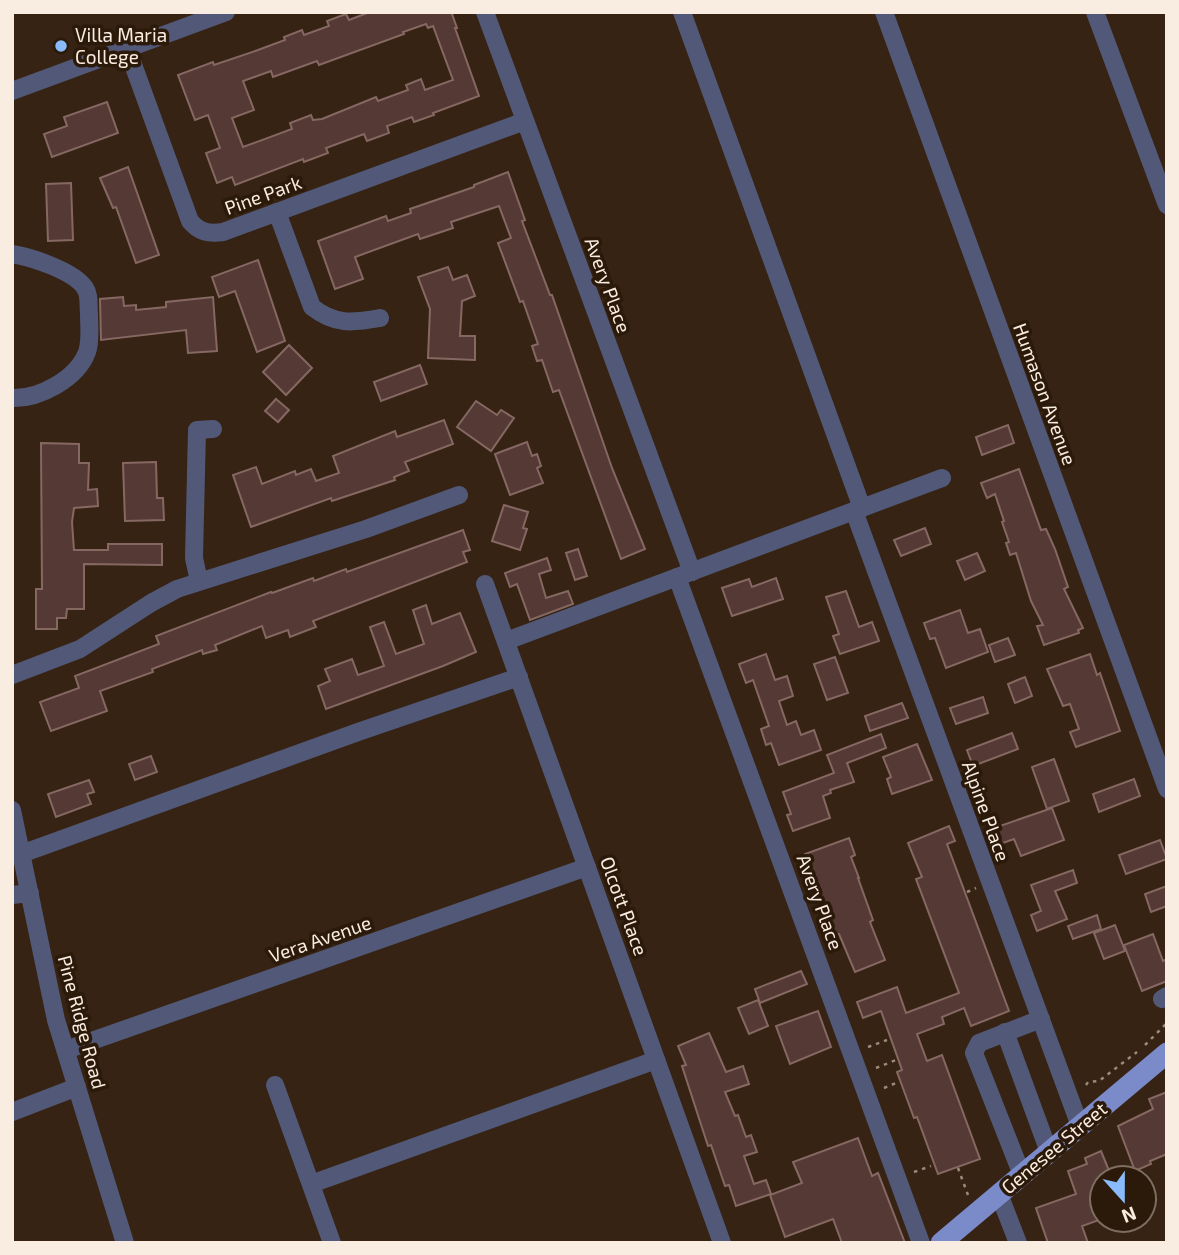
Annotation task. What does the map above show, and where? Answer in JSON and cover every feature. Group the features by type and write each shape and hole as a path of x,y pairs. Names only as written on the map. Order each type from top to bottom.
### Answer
{"main road":[{"name":"Genesee Street","path":"941,1243 1167,1053"}],"street":[{"path":"12,91 226,12"},
{"name":"Avery Place","path":"485,12 921,1243"},
{"name":"Alpine Place","path":"682,12 1080,1126"},
{"name":"Humason Avenue","path":"884,12 1167,789"},
{"path":"1095,12 1167,204"},
{"name":"Pine Park","path":"127,48 186,212 196,228 212,234 525,121"},
{"path":"276,212 312,307 325,317 344,321 380,318"},
{"path":"12,254 28,256 72,277 84,287 88,296 89,332 88,349 83,361 71,373 40,393 26,398 12,398"},
{"path":"199,581 194,558 197,430 213,429"},
{"path":"506,641 942,478"},
{"path":"12,675 80,649 151,603 199,581 366,529 459,495"},
{"name":"Olcott Place","path":"485,584 722,1243"},
{"path":"21,854 519,677"},
{"name":"Pine Ridge Road","path":"12,810 21,854 21,894 56,1020 125,1243"},
{"name":"Vera Avenue","path":"66,1050 587,867"},
{"path":"1022,1175 974,1053 979,1043 1041,1019"},
{"path":"1006,1032 1049,1152"},
{"path":"311,1184 656,1060"},
{"path":"275,1085 332,1243"},
{"path":"12,1112 77,1087"},
{"path":"999,1194 1018,1243"}],"path":[{"path":"967,892 976,888"},
{"name":"Genesee Street","path":"1087,1084 1100,1081 1140,1050 1167,1023"},
{"path":"862,1049 887,1040"},
{"path":"870,1070 896,1060"},
{"path":"878,1091 896,1083"},
{"path":"909,1174 931,1166"},
{"path":"958,1168 968,1196"}],"building":[{"path":"370,12 454,12 452,14 455,28 479,96 414,122 412,117 387,126 389,133 367,141 364,134 326,148 328,153 304,162 303,159 235,185 232,177 217,183 206,153 220,148 208,115 195,120 178,75 258,50 302,30 304,35 329,26 327,21 346,14 349,20","holes":["426,24 428,28 433,26 453,80 425,90 421,79 406,85 408,90 378,101 376,97 322,119 313,120 311,115 290,123 292,129 243,147 232,118 254,110 243,81 271,71 273,77 317,61 319,65"]},
{"path":"107,102 118,133 52,157 44,134 67,126 64,117"},
{"path":"128,167 159,255 136,263 116,207 113,208 100,178"},
{"path":"508,172 525,220 522,221 552,295 612,468 645,549 621,559 559,390 553,392 542,360 537,361 532,346 538,344 498,243 511,238 499,206 451,222 453,228 420,239 418,234 355,257 363,279 335,289 318,241 386,216 388,221 411,213 410,209"},
{"path":"71,183 73,240 48,241 46,184"},
{"path":"258,260 285,341 257,352 235,291 219,297 212,277"},
{"path":"448,267 453,280 467,275 475,296 462,301 460,336 475,336 475,360 428,358 430,309 418,277"},
{"path":"123,297 124,306 136,305 136,310 166,307 166,302 213,297 217,351 188,353 186,330 101,340 100,299"},
{"path":"289,345 312,368 286,395 263,372"},
{"path":"420,365 427,384 381,401 374,382"},
{"path":"276,399 289,410 278,422 265,411"},
{"path":"476,401 497,415 501,410 514,418 491,451 457,427"},
{"path":"444,420 453,444 405,462 409,471 394,477 395,480 332,501 331,498 251,527 233,475 256,467 262,484 295,471 296,475 311,469 316,481 339,473 333,456 395,431 397,437"},
{"path":"1008,425 1014,443 982,455 976,437"},
{"path":"527,442 532,456 537,454 541,466 537,468 543,483 510,495 495,454"},
{"path":"41,443 79,444 79,463 89,463 88,490 97,489 98,506 74,508 74,550 108,550 108,544 162,544 162,565 84,564 84,609 67,609 66,618 57,618 57,629 36,629 36,589 42,589"},
{"path":"156,462 157,498 163,498 164,520 125,521 123,463"},
{"path":"1019,469 1041,530 1046,529 1055,549 1068,587 1064,589 1083,628 1078,630 1079,633 1044,645 1037,626 1043,625 1031,601 1016,553 1010,555 1002,522 1004,521 995,494 987,498 981,483"},
{"path":"504,505 528,512 523,528 527,529 520,550 492,541"},
{"path":"925,528 931,544 901,556 894,540"},
{"path":"463,530 470,550 463,552 467,562 313,621 316,627 290,637 288,630 266,638 262,626 215,645 217,650 203,654 202,650 152,669 153,672 100,691 107,711 51,731 40,702 79,688 75,676 159,644 156,636 271,592 346,569 347,572"},
{"path":"578,549 587,576 575,580 566,553"},
{"path":"977,553 985,571 965,580 957,561"},
{"path":"547,558 551,570 539,574 546,598 568,591 573,604 530,620 517,584 510,587 505,573"},
{"path":"776,578 783,599 732,616 722,588 749,579 752,587"},
{"path":"846,591 859,627 872,622 879,641 840,654 833,636 839,634 826,597"},
{"path":"426,605 432,624 460,613 476,652 326,709 318,686 330,681 325,669 352,659 358,675 384,666 370,627 384,622 396,654 424,644 413,610"},
{"path":"960,610 968,633 980,629 988,652 946,668 935,638 930,639 924,623"},
{"path":"1008,638 1015,655 995,662 989,645"},
{"path":"766,654 775,680 787,676 793,696 779,701 787,725 796,721 801,735 814,730 821,750 779,765 771,743 766,745 761,729 769,726 753,680 746,683 739,664"},
{"path":"1090,654 1097,675 1100,673 1120,731 1076,747 1070,732 1079,729 1070,704 1063,706 1047,669"},
{"path":"835,657 848,693 827,700 814,664"},
{"path":"1025,677 1032,696 1015,703 1008,684"},
{"path":"983,697 988,713 956,724 950,708"},
{"path":"902,703 908,718 870,731 865,716"},
{"path":"1012,733 1018,749 973,766 967,750"},
{"path":"881,734 886,748 847,763 854,782 830,790 831,793 823,796 830,818 793,831 787,815 791,814 783,792 834,773 827,755"},
{"path":"917,744 932,780 892,794 887,779 891,777 883,757"},
{"path":"151,756 157,772 135,780 129,764"},
{"path":"1054,759 1069,801 1047,809 1032,767"},
{"path":"1134,779 1140,796 1099,812 1093,794"},
{"path":"89,780 94,792 87,794 91,804 56,817 48,794"},
{"path":"1052,808 1064,840 1021,856 1014,839 1000,844 994,828"},
{"path":"949,826 955,841 947,844 1009,1011 971,1026 964,1008 942,1017 944,1024 917,1034 927,1061 942,1055 980,1159 938,1174 897,1072 902,1070 881,1011 863,1018 857,1002 897,987 906,1013 959,993 916,879 922,877 908,843"},
{"path":"849,838 855,855 851,857 873,920 870,922 885,960 855,972 839,934 835,935 805,854"},
{"path":"1160,840 1167,859 1126,874 1119,855"},
{"path":"1073,870 1077,883 1055,891 1067,919 1037,931 1031,915 1041,911 1031,885"},
{"path":"1167,886 1167,906 1151,912 1145,894"},
{"path":"1097,915 1101,929 1073,939 1068,926"},
{"path":"1115,925 1125,951 1104,959 1094,933"},
{"path":"1153,934 1163,961 1167,959 1167,981 1142,991 1124,945"},
{"path":"801,971 807,984 760,1003 755,989"},
{"path":"758,1000 768,1026 749,1034 738,1008"},
{"path":"818,1011 831,1047 790,1064 776,1026"},
{"path":"709,1033 726,1072 743,1066 749,1084 725,1092 746,1137 751,1135 757,1152 744,1156 754,1184 766,1180 771,1194 736,1206 729,1185 725,1186 711,1145 708,1146 682,1066 686,1065 678,1046"},
{"path":"1167,1092 1167,1154 1150,1161 1151,1164 1132,1164 1118,1126 1153,1109 1149,1099"},
{"path":"858,1138 872,1176 878,1173 905,1243 842,1243 833,1219 785,1237 770,1195 802,1183 793,1162"},
{"path":"1101,1151 1106,1164 1088,1164 1088,1224 1082,1226 1088,1243 1048,1243 1036,1208 1076,1194 1068,1171 1087,1164 1085,1158"}],"place":[{"name":"Villa Maria College","path":"61,46"}]}
